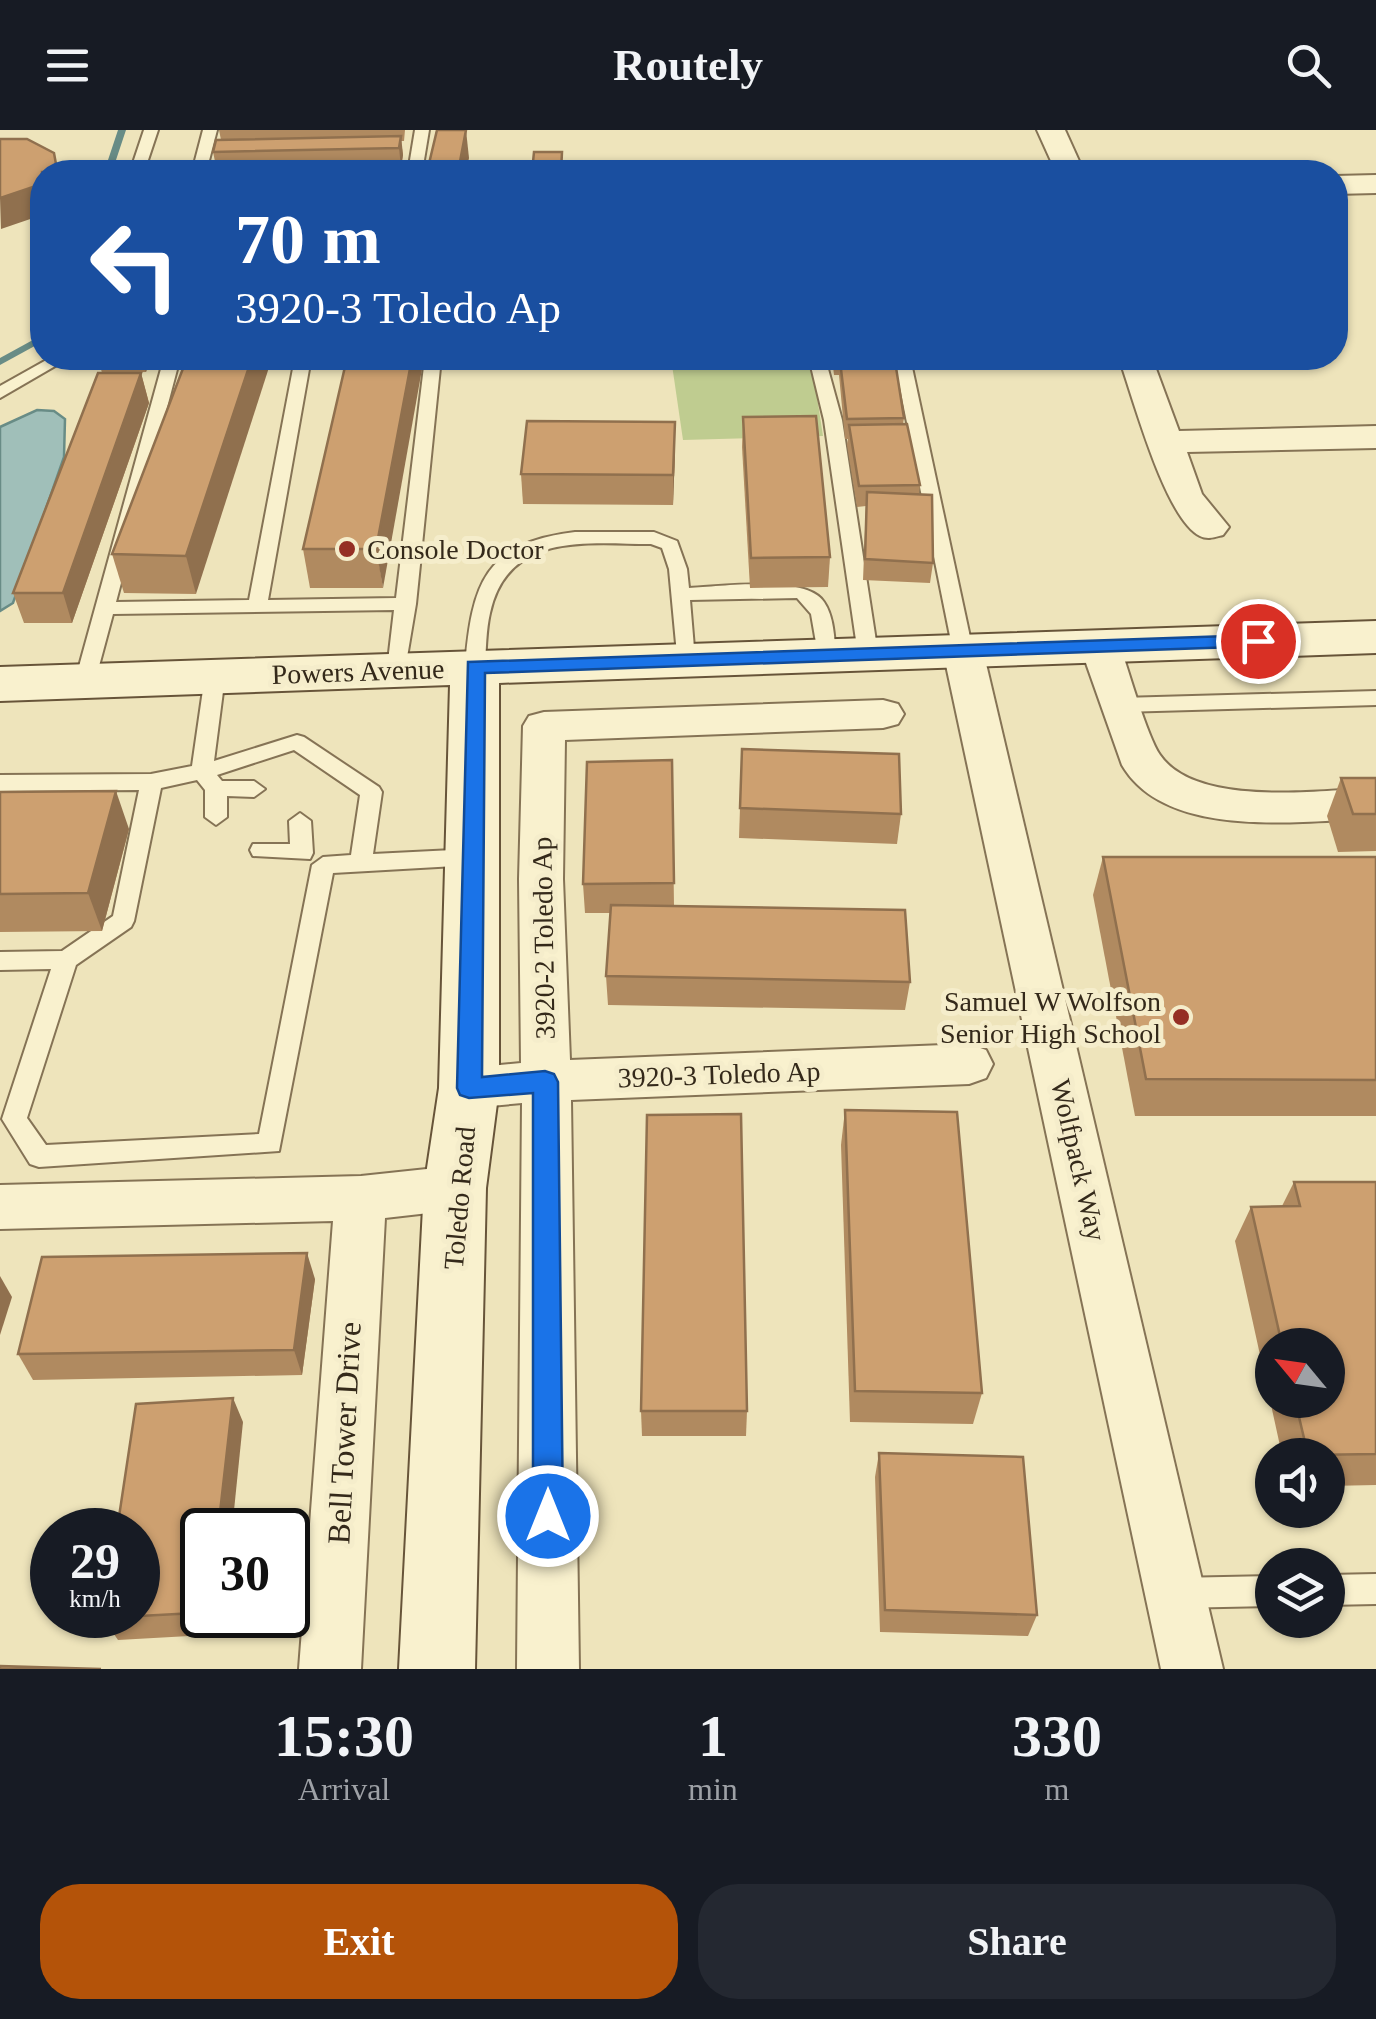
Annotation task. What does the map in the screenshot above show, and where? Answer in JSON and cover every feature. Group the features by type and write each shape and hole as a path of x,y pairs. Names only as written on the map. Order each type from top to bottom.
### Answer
{"street":[{"path":"1051,130 1065,160"},
{"path":"1348,184 1376,184"},
{"path":"1140,370 1186,496 1210,527"},
{"path":"1166,442 1376,437"},
{"name":"Powers Avenue","path":"0,684 1376,638"},
{"path":"1100,646 1143,765 1175,788 1206,802 1244,808 1376,803"},
{"name":"Wolfpack Way","path":"963,651 1192,1669"},
{"name":"Toledo Road","path":"437,1669 455,1188 469,1088 475,667"},
{"name":"3920-2 Toledo Ap","path":"548,1669 541,879 544,726 883,714"},
{"name":"3920-3 Toledo Ap","path":"469,1088 969,1064"},
{"path":"0,1207 361,1198 455,1188"},
{"name":"Bell Tower Drive","path":"330,1669 350,1316 361,1198"}],"lane":[{"path":"141,160 151,130"},
{"path":"202,160 210,130"},
{"path":"418,160 422,130"},
{"path":"0,393 41,370"},
{"path":"86,681 169,370"},
{"path":"257,606 301,370"},
{"path":"398,670 433,370"},
{"path":"820,370 833,420 847,654"},
{"path":"904,370 963,651"},
{"path":"475,667 481,606 516,550 535,542 662,539 670,545 678,569 686,660"},
{"path":"679,594 810,594 847,654"},
{"path":"105,608 406,604"},
{"path":"214,676 209,780 216,818"},
{"path":"1121,704 1376,698"},
{"path":"209,780 297,742 372,792 362,862"},
{"path":"0,783 209,780 254,789"},
{"path":"0,961 66,960 123,921 151,782"},
{"path":"66,960 14,1119 39,1156 270,1144 312,859 300,822"},
{"path":"261,850 362,862 473,857"},
{"path":"1345,1590 1376,1589"},
{"path":"1176,1593 1255,1591"}],"green space":[{"path":"673,370 813,370 823,436 683,440"}],"water":[{"path":"37,410 54,411 65,419 64,457 13,603 0,611 0,427"}],"building":[{"path":"437,130 466,130 460,160 430,160"},
{"path":"401,136 399,148 213,152 216,140"},
{"path":"0,139 27,139 54,153 55,160 30,160 30,188 0,198"},
{"path":"534,152 562,152 562,160 533,160"},
{"path":"182,370 248,370 186,556 112,554"},
{"path":"344,370 410,370 376,549 303,549"},
{"path":"841,370 896,370 904,418 847,419"},
{"path":"98,373 141,373 63,593 13,593"},
{"path":"816,416 830,557 751,558 743,417"},
{"path":"527,421 675,422 673,475 521,474"},
{"path":"907,424 920,485 859,486 849,425"},
{"path":"867,492 932,495 933,563 865,559"},
{"path":"742,749 899,754 901,814 740,808"},
{"path":"672,760 674,883 583,884 587,762"},
{"path":"1341,778 1376,778 1376,814 1353,814"},
{"path":"116,791 88,893 0,894 0,792"},
{"path":"1103,857 1376,857 1376,1080 1146,1079"},
{"path":"611,905 905,910 910,982 606,976"},
{"path":"845,1110 957,1112 982,1393 855,1391"},
{"path":"741,1114 747,1411 641,1411 647,1115"},
{"path":"1294,1182 1376,1182 1376,1454 1345,1454 1345,1438 1304,1438 1299,1418 1345,1418 1345,1328 1278,1328 1251,1207 1300,1206"},
{"path":"307,1253 294,1350 18,1354 42,1257"},
{"path":"233,1398 220,1508 180,1508 180,1614 160,1615 160,1508 120,1508 136,1404"},
{"path":"879,1453 1023,1457 1037,1615 885,1610"},
{"path":"0,1666 101,1669 0,1669"}],"waterway":[{"path":"112,160 122,130"},
{"path":"0,362 30,345"}],"place":[{"name":"Console Doctor","path":"347,549"},
{"name":"Samuel W Wolfson Senior High School","path":"1181,1017"}],"route":[{"path":"548,1516 545,1082 469,1088 475,667 1258,641"}]}
